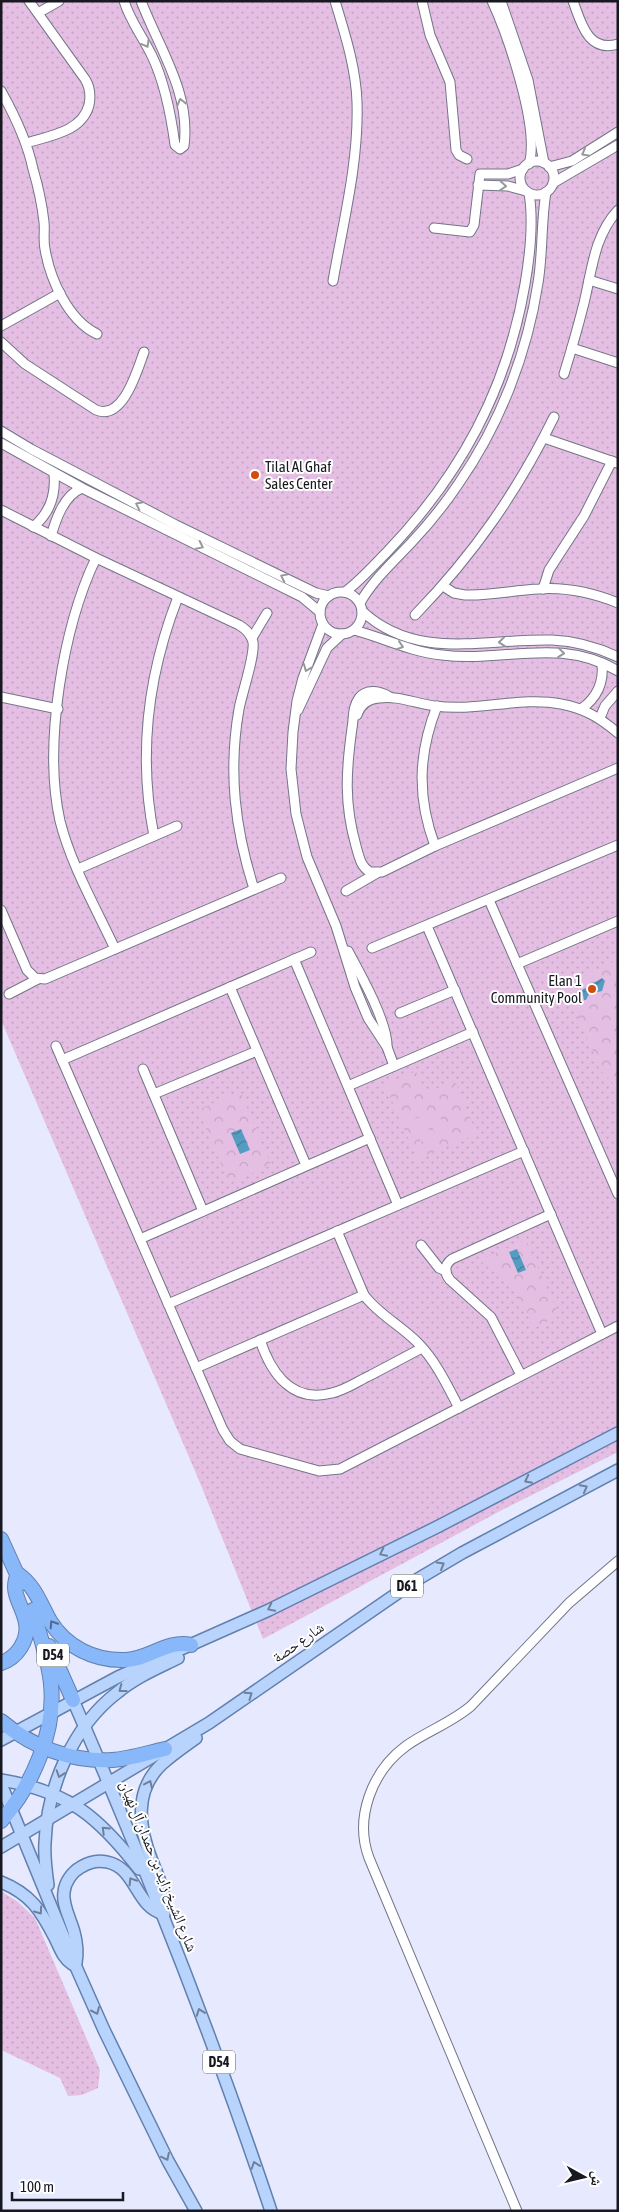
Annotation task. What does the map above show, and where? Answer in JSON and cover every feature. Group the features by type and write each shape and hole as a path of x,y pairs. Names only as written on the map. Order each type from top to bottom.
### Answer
{"highway":[{"name":"شارع الشيخ زايد بن حمدان آل نهيان","path":"1,1539 73,1700"},
{"path":"1,1663 13,1657 20,1650 26,1632 26,1623 14,1592 18,1574 35,1591 50,1620 63,1638 71,1645 90,1654 113,1660 126,1660 143,1658 173,1645 191,1645"},
{"path":"1,1821 12,1809 27,1785 42,1747 50,1712 51,1683 33,1610"},
{"path":"1,1721 25,1740 67,1755 98,1760 129,1758 165,1749"}],"main road":[{"path":"1,1740 118,1677 269,1610 437,1527 618,1434"},
{"name":"شارع حصة","path":"1,1846 47,1821 209,1723 418,1579 462,1553 618,1470"},
{"path":"49,1898 45,1854 47,1821 67,1755 99,1709 118,1691 184,1655 191,1645"},
{"name":"شارع الشيخ زايد بن حمدان آل نهيان","path":"73,1700 164,1914 236,2109 271,2211"},
{"path":"76,1967 76,1940 64,1901 64,1892 71,1876 85,1864 103,1861 121,1867 132,1880 146,1904 157,1913 164,1914 164,1891 143,1838 142,1804 154,1773 162,1764 196,1738 209,1723"},
{"path":"148,1880 118,1843 75,1804 54,1794 27,1785 1,1782 76,1967 168,2161 196,2211"},
{"path":"1,1882 22,1893 40,1910 63,1955 76,1967"}],"street":[{"path":"26,143 72,127 83,117 87,110 90,95 89,86 85,79 30,1"},
{"path":"38,13 59,1"},
{"path":"124,1 129,16 148,47 158,69 175,145 180,149 184,146 185,130 178,92 168,60 141,1"},
{"path":"333,281 354,156 357,119 354,79 335,1"},
{"path":"422,1 430,35 450,82 456,150 459,155 467,159"},
{"path":"345,592 409,529 435,498 460,461 490,404 514,333 523,295 530,248 531,213 528,192 520,181 526,167 531,141 522,90 509,44 492,1"},
{"path":"500,1 528,80 546,165 553,174 553,183"},
{"path":"574,1 584,31 590,39 603,46 618,44"},
{"path":"1,91 26,143 44,220 44,248 60,293 78,321 88,330 97,334"},
{"path":"434,228 468,232 472,230 480,174 508,174 536,162 546,165 572,161 605,142 618,132"},
{"path":"296,712 305,698 327,648 342,634 354,630 362,618 361,607 373,583 425,528 449,498 470,466 498,414 520,360 534,304 541,260 546,192 553,183 618,145"},
{"path":"478,185 514,187 536,195 546,192"},
{"path":"564,374 601,235 618,210"},
{"path":"590,280 618,289"},
{"path":"1,326 60,293"},
{"path":"1,342 25,364 96,410 104,412 115,410 120,404 138,371 144,352"},
{"path":"572,348 618,363"},
{"path":"415,615 472,552 499,515 523,477 554,417"},
{"path":"1,431 31,450 176,524 316,593 329,596"},
{"path":"543,589 549,570 584,516 615,462 544,438"},
{"path":"1,443 54,474 302,597 312,603 320,612 323,624 331,632 342,634"},
{"path":"33,527 43,518 54,495 54,474"},
{"path":"51,536 60,512 72,494 82,488"},
{"path":"49,506 60,512"},
{"path":"1,510 96,558 243,627 252,638 253,651 241,699 236,734 234,786 240,842 254,889"},
{"path":"96,558 87,576 64,660 54,753 58,806 65,837 114,950"},
{"path":"443,586 454,593 466,595 543,589 572,590 617,602"},
{"path":"320,612 324,600 329,596 334,593 345,592 355,597 361,607 383,627 420,640 460,645 553,640 578,643 617,656"},
{"path":"154,836 147,782 148,726 155,671 178,597"},
{"path":"252,638 268,613"},
{"path":"323,624 303,678 293,732 291,769 296,814 307,858 339,936 352,980 368,1018 387,1047 394,1066"},
{"path":"354,630 405,648 442,655 470,657 532,651 552,652 588,658 618,671"},
{"path":"581,709 593,699 601,684 602,663"},
{"path":"600,718 605,706 617,691 601,684"},
{"path":"1,697 58,709"},
{"path":"377,873 366,870 361,863 349,818 346,781 353,722 366,702 376,698 390,697 437,706 472,707 542,702 581,709 600,718 618,733"},
{"path":"593,699 600,701 605,706"},
{"path":"434,846 425,816 421,784 423,752 437,706"},
{"path":"346,891 377,873 434,846 618,768"},
{"path":"78,869 177,826"},
{"path":"372,948 618,845"},
{"path":"9,994 38,979 49,978 281,878"},
{"path":"489,900 618,1194"},
{"path":"1,910 27,970 38,979"},
{"path":"517,964 617,921 618,928"},
{"path":"427,926 602,1334"},
{"path":"339,936 362,976 378,1014 386,1037 387,1047"},
{"path":"62,1060 311,952"},
{"path":"294,959 398,1205"},
{"path":"352,980 362,976"},
{"path":"230,987 306,1165"},
{"path":"400,1013 455,990"},
{"path":"368,1018 378,1014"},
{"path":"348,1086 473,1032"},
{"path":"56,1046 222,1430 235,1445 246,1452 319,1471 340,1469 618,1326"},
{"path":"154,1094 257,1051"},
{"path":"143,1069 203,1211"},
{"path":"140,1239 370,1138"},
{"path":"168,1304 524,1152"},
{"path":"520,1375 491,1317 450,1280 446,1271 447,1264 452,1259 551,1214"},
{"path":"337,1231 364,1295 422,1348 435,1364 459,1408"},
{"path":"421,1245 439,1268 446,1271"},
{"path":"196,1368 364,1295"},
{"path":"260,1340 270,1366 281,1380 296,1390 317,1395 340,1391 422,1348"},
{"path":"517,2211 369,1858 364,1842 363,1816 378,1778 394,1757 416,1740 444,1725 467,1709 569,1603 618,1561"}],"green space":[{"path":"1,1 618,1 618,1452 502,1510 263,1639 198,1478 1,1020"},
{"path":"614,962 618,1000 618,1094 610,1077 605,1079 564,984"},
{"path":"416,1071 426,1093 455,1081 477,1134 417,1159 385,1085"},
{"path":"240,1091 271,1165 229,1183 198,1110"},
{"path":"437,1110 446,1131 436,1136 427,1114"},
{"path":"423,1116 432,1137 421,1142 412,1120"},
{"path":"526,1240 559,1316 534,1328 515,1291 480,1260"},
{"path":"1,1891 18,1902 35,1918 100,2070 98,2088 82,2095 68,2096 60,2078 1,2050"}],"water":[{"name":"Elan 1 Community Pool","path":"602,978 605,981 602,991 589,994 586,1000 584,1000 582,990"},
{"path":"241,1129 250,1150 240,1154 231,1133"},
{"path":"517,1249 526,1270 518,1273 509,1252"}],"place":[{"name":"Tilal Al Ghaf Sales Center","path":"255,475"},
{"name":"Elan 1 Community Pool","path":"592,989"}]}
